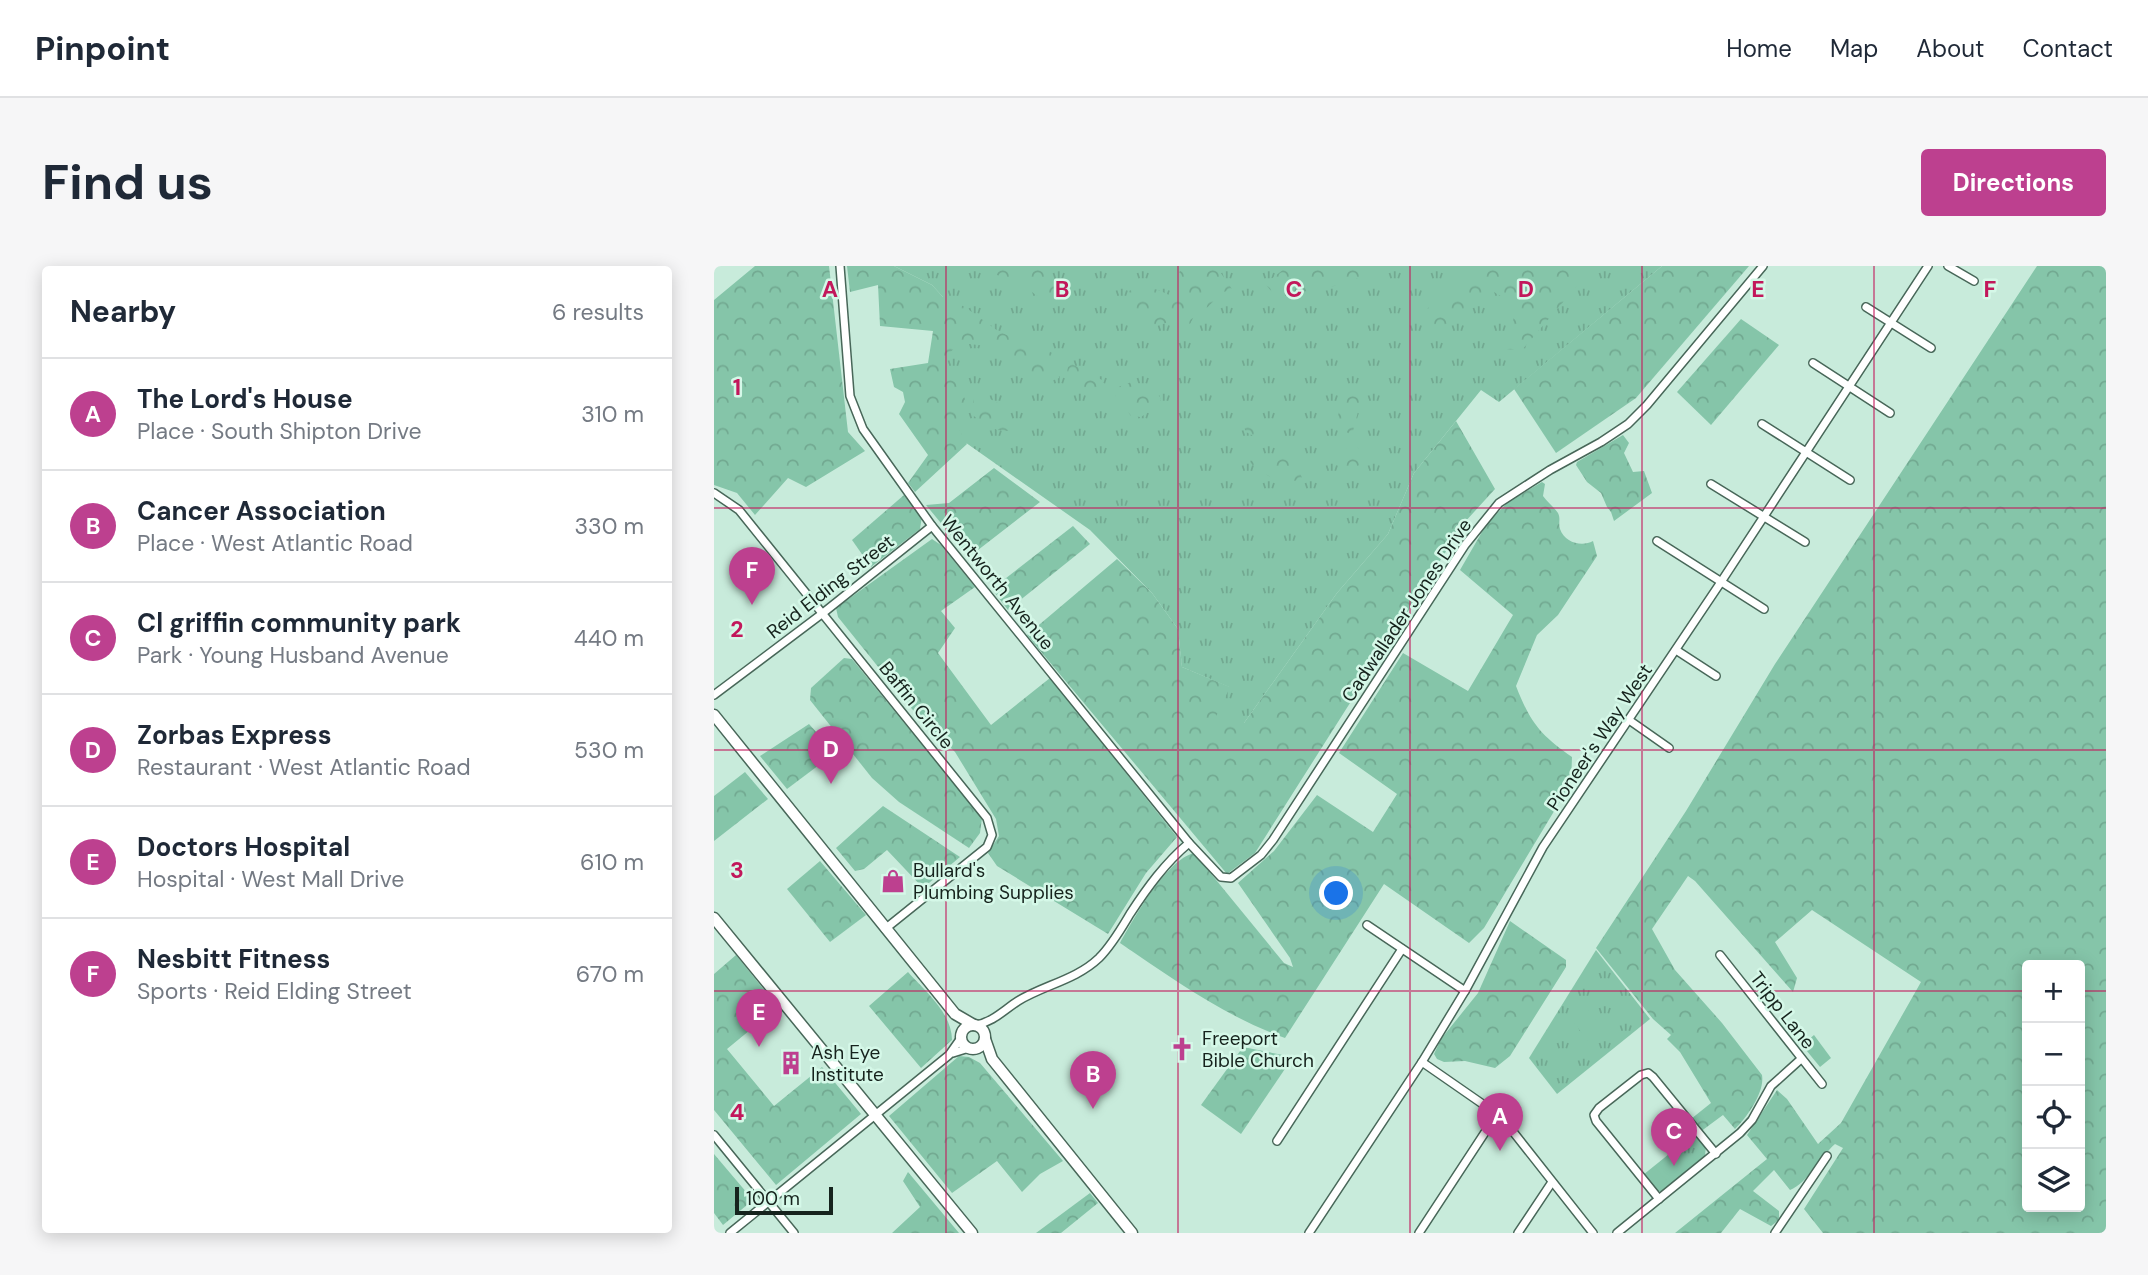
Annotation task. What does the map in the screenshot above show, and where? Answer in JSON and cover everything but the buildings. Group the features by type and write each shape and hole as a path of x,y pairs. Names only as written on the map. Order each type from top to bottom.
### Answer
{"main road":[{"path":"714,715 955,1014 982,1029 992,1059 1132,1233"},
{"path":"714,918 972,1233"},
{"path":"955,1014 962,1043 992,1059"},
{"path":"961,1036 965,1027 975,1025"},
{"path":"970,1048 981,1045 985,1037"}],"street":[{"name":"Wentworth Avenue","path":"840,266 850,396 863,429 932,526 1189,843 1220,877"},
{"name":"Cadwallader Jones Drive","path":"1220,877 1231,878 1242,871 1261,855 1273,840 1465,545 1499,503 1628,424 1647,405 1763,266"},
{"name":"Pioneer's Way West","path":"1309,1233 1422,1062 1465,991 1544,847 1928,266"},
{"path":"1948,266 1974,281"},
{"path":"1866,307 1931,348"},
{"path":"1813,363 1890,413"},
{"path":"1762,424 1850,480"},
{"path":"1711,484 1805,541"},
{"name":"Baffin Circle","path":"714,493 738,510 987,818 992,835 987,847 885,929"},
{"name":"Reid Elding Street","path":"714,695 932,526"},
{"path":"1657,541 1764,609"},
{"path":"1676,650 1716,677"},
{"path":"1629,720 1669,748"},
{"path":"975,1025 995,1018 1018,1000 1077,974 1098,959 1149,885 1176,853 1189,843"},
{"path":"1367,925 1465,991"},
{"path":"1277,1141 1402,949"},
{"name":"Tripp Lane","path":"1720,955 1822,1084"},
{"path":"985,1037 995,1018"},
{"path":"730,1233 949,1055 961,1036"},
{"path":"949,1055 970,1048"},
{"path":"1617,1233 1741,1133 1752,1120 1771,1086 1801,1059"},
{"path":"1422,1062 1497,1114 1593,1233"},
{"path":"1659,1199 1594,1115 1641,1074 1648,1073 1653,1077 1716,1154"},
{"path":"1419,1233 1497,1114"},
{"path":"714,1135 793,1233"},
{"path":"1775,1233 1827,1156"},
{"path":"1518,1233 1552,1182"}],"green space":[{"path":"755,266 829,266 848,432 865,451 806,487 788,478 755,515 737,493 714,485 714,300"},
{"path":"847,266 894,266 932,285 943,297 965,307 998,331 1058,357 1059,378 1049,382 1004,361 987,346 960,343 944,358 962,389 966,403 958,427 967,444 915,492 908,483 928,455 899,414 905,402 903,392 894,387 890,369 928,363 933,331 880,326 878,285 850,292"},
{"path":"894,266 1662,266 1499,402 1481,390 1414,473 1388,534 1337,593 1244,723 1212,723 1229,687 1182,667 1178,629 1152,593 1090,530 952,433 944,358 943,297 932,285"},
{"path":"994,266 1045,266 1060,292 1053,299 1044,301 1020,283 997,275"},
{"path":"1184,266 1216,266 1232,289 1220,294 1207,308 1195,314 1190,324 1175,320 1156,326 1128,308 1126,305 1129,291 1135,289 1149,288 1169,295 1173,280"},
{"path":"1288,266 1394,266 1325,289 1275,295 1265,284"},
{"path":"1481,266 1594,266 1522,350 1500,349 1513,326 1514,304 1494,292 1472,299 1461,319 1432,330 1423,312"},
{"path":"1662,266 1749,266 1636,398 1556,453 1514,389"},
{"path":"2037,266 2106,266 2106,1233 1823,1233 1804,1209 1843,1148 1835,1144 1796,1187 1790,1190 1774,1170 1753,1191 1779,1211 1779,1220 1771,1226 1740,1209 1721,1233 1675,1233 1767,1159 1747,1135 1777,1090 1787,1099 1818,1144 1841,1123 1921,982 1812,910 1775,942 1797,978 1793,992 1688,876 1652,929 1675,970 1722,1023 1762,1075 1758,1096 1735,1129 1723,1115 1700,1132 1691,1119 1711,1103 1680,1052 1667,1039 1671,1035 1653,1019 1596,948 1686,811 1775,664"},
{"path":"1741,319 1779,345 1711,425 1677,392"},
{"path":"1072,364 1102,380 1106,389 1102,397 1092,397 1064,387 1068,367"},
{"path":"1134,381 1158,394 1161,399 1160,404 1141,417 1131,416 1128,406 1122,408 1114,401 1118,387"},
{"path":"1341,389 1362,396 1352,435 1337,427"},
{"path":"983,395 1005,407 1009,431 997,430 972,415 974,396"},
{"path":"1241,420 1269,430 1290,446 1302,478 1287,482 1274,479 1250,463 1253,453 1269,463 1276,457 1275,447 1246,432"},
{"path":"1456,421 1495,489 1464,523 1255,853 1227,874 1027,635 1117,559 1152,593 1178,629 1182,667 1230,687 1213,723 1244,723 1337,593 1388,534 1414,473"},
{"path":"1623,435 1629,443 1624,453 1633,472 1644,471 1652,493 1614,521 1601,493 1587,482 1576,465"},
{"path":"1349,442 1360,449 1360,464 1348,477 1336,472"},
{"path":"994,468 1040,502 969,557 926,505 949,503"},
{"path":"1542,482 1545,484 1543,496 1558,513 1562,534 1574,542 1584,544 1593,541 1597,556 1558,615 1537,635 1516,686 1537,727 1572,757 1571,783 1484,928 1469,943 1384,884 1285,1038 1220,1008 1120,943 1142,905 1162,878 1183,858 1194,853 1284,963 1293,967 1290,958 1238,883 1274,851 1317,795 1373,832 1397,794 1339,753 1403,653 1468,691 1513,615 1460,570 1486,525 1508,502"},
{"path":"904,495 922,516 920,529 871,567 852,540"},
{"path":"1073,526 1090,544 1008,610 992,589"},
{"path":"932,539 941,545 975,587 941,611 955,628 938,653 991,725 1050,678 1177,837 1146,873 1108,934 997,866 988,853 999,836 996,819 955,752 912,709 838,617 836,608"},
{"path":"844,658 852,659 982,818 980,833 969,848 899,802 872,778 810,700 811,688"},
{"path":"809,724 835,753 787,789 760,756"},
{"path":"745,772 768,799 714,841 714,796"},
{"path":"883,806 960,857 923,888 887,850 864,869 855,871 836,848"},
{"path":"820,861 866,915 830,942 787,889"},
{"path":"1510,921 1566,960 1566,967 1510,1056 1495,1068 1465,1061 1444,1062 1437,1059 1434,1054 1441,1039 1478,993"},
{"path":"1596,950 1650,1019 1557,1094 1529,1058"},
{"path":"736,955 778,1007 727,1049 774,1106 822,1067 861,1114 776,1185 714,1110 714,974"},
{"path":"908,972 943,1012 951,1030 952,1040 921,1068 869,1006"},
{"path":"1582,1002 1603,1029 1588,1041 1567,1014"},
{"path":"1814,1035 1831,1058 1820,1067 1802,1045"},
{"path":"1243,1047 1293,1057 1241,1134 1201,1105"},
{"path":"959,1056 969,1057 980,1063 1063,1161 1040,1174 1022,1192 997,1161 952,1193 889,1116"},
{"path":"1695,1133 1706,1146 1705,1156 1663,1191 1656,1191 1643,1175"},
{"path":"1678,1149 1688,1161 1666,1180 1656,1168"},
{"path":"714,1154 753,1200 723,1225 714,1213"},
{"path":"908,1172 959,1233 892,1233 920,1207 903,1181"},
{"path":"1090,1193 1098,1203 1061,1233 1036,1233"}],"place":[{"name":"Nesbitt Fitness","path":"752,605"},
{"name":"Zorbas Express","path":"831,784"},
{"name":"Bullard's Plumbing Supplies","path":"893,881"},
{"name":"Doctors Hospital","path":"759,1047"},
{"name":"Freeport Bible Church","path":"1182,1049"},
{"name":"Ash Eye Institute","path":"791,1063"},
{"name":"Cancer Association","path":"1093,1109"},
{"name":"The Lord's House","path":"1500,1151"},
{"name":"Cl griffin community park","path":"1674,1166"}]}
